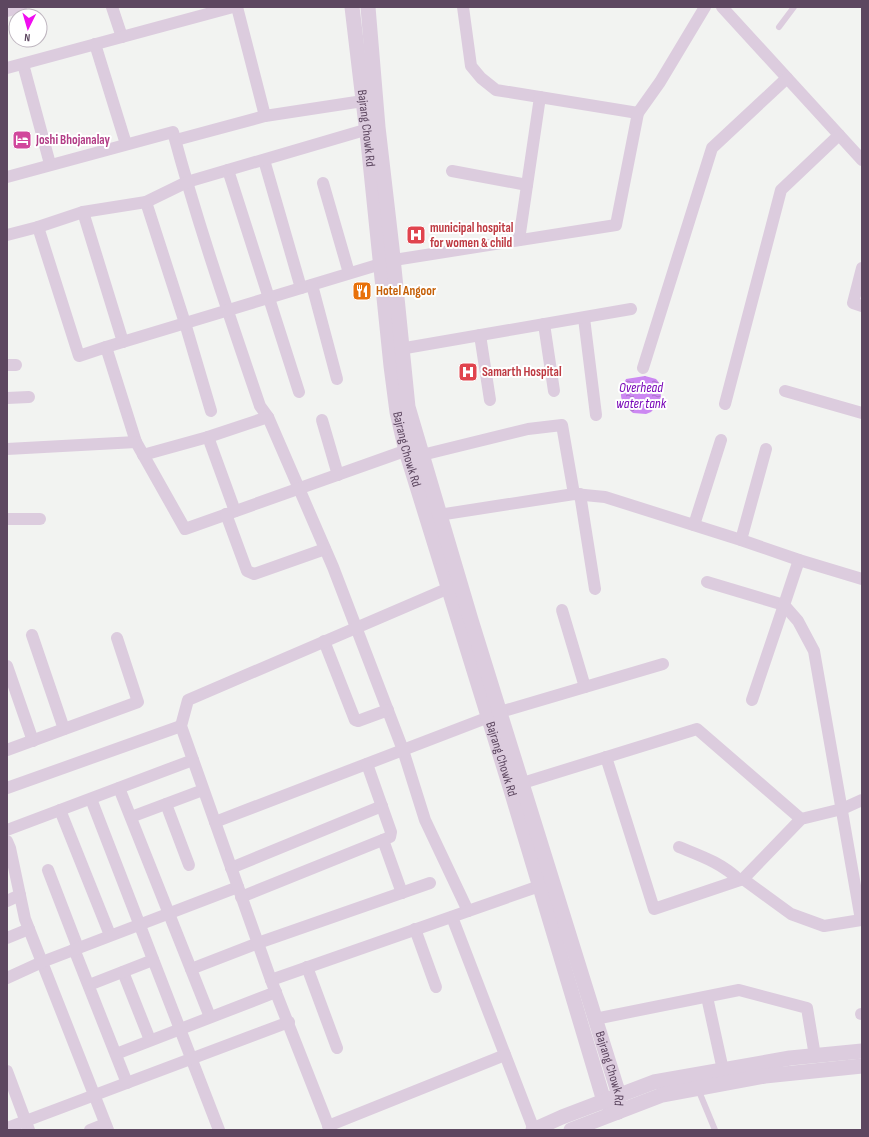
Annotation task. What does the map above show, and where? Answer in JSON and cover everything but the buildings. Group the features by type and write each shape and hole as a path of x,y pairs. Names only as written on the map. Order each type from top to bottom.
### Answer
{"street":[{"path":"7,12 21,7"},
{"path":"112,7 122,37"},
{"path":"7,68 122,37 198,12 233,7"},
{"path":"237,7 265,116"},
{"name":"Bajrang Chowk Rd","path":"352,7 363,101 372,128"},
{"name":"Bajrang Chowk Rd","path":"368,7 372,128 396,350 416,451 434,516 546,884 604,1101 618,1112"},
{"path":"463,7 472,66 481,78 496,90 638,113"},
{"path":"38,227 78,356 387,262 616,225 638,113 660,82 705,7"},
{"path":"722,7 862,160"},
{"path":"95,44 126,144"},
{"path":"23,64 50,164"},
{"path":"643,368 712,148 787,78"},
{"path":"518,240 540,97"},
{"path":"176,140 265,116 363,101"},
{"path":"7,235 38,227 83,212 146,202 187,182 372,128"},
{"path":"7,177 50,164 173,132 227,310 260,406 268,417 356,628 404,750 425,820 468,911"},
{"path":"725,404 782,190 839,135"},
{"path":"264,160 336,379"},
{"path":"228,170 270,297 299,392"},
{"path":"452,171 527,185"},
{"path":"323,183 349,274"},
{"path":"146,202 185,323 211,411"},
{"path":"83,212 122,342"},
{"path":"862,268 853,303 862,306"},
{"path":"396,350 631,309"},
{"path":"584,318 596,414"},
{"path":"544,324 554,391"},
{"path":"480,335 490,400"},
{"path":"106,347 136,442 185,528 338,475 416,451 528,429 562,425 595,589"},
{"path":"785,391 862,413"},
{"path":"7,398 29,397"},
{"path":"143,455 208,437 268,417"},
{"path":"322,420 338,475"},
{"path":"208,437 247,571 254,574 324,549"},
{"path":"694,525 721,440"},
{"path":"7,449 136,442"},
{"path":"740,540 766,449"},
{"path":"434,516 577,494 605,497 862,579"},
{"name":"Bajrang Chowk Rd","path":"434,516 449,588 494,714"},
{"path":"7,519 40,519"},
{"path":"752,700 799,560"},
{"path":"679,847 715,862 729,870 791,914 824,926 861,920 814,651 798,621 784,605 707,582"},
{"path":"449,588 188,700 181,726 271,980 289,1022 329,1128 506,1055"},
{"path":"562,610 585,687"},
{"path":"32,634 64,729"},
{"path":"7,750 138,702 116,638"},
{"path":"324,641 355,720 358,721 388,710"},
{"path":"215,822 494,714 663,664"},
{"path":"7,666 32,741"},
{"path":"7,788 181,726"},
{"path":"516,784 697,729 801,819"},
{"path":"606,757 654,909 741,879 801,819 842,809 862,800"},
{"path":"7,830 193,760"},
{"path":"7,978 42,962 170,913 240,892 390,837 392,832 367,764"},
{"path":"119,788 170,913 210,1017"},
{"path":"131,817 204,790"},
{"path":"90,798 219,1130"},
{"path":"166,804 189,865"},
{"path":"231,868 382,806"},
{"path":"60,810 110,936"},
{"path":"383,840 402,893"},
{"path":"7,841 10,848 25,919 106,1127 90,1130"},
{"path":"48,870 89,985 127,1083"},
{"path":"191,969 258,943 430,884"},
{"path":"271,980 546,884"},
{"name":"Bajrang Chowk Rd","path":"546,884 595,1019 619,1095 618,1112"},
{"path":"7,901 20,895"},
{"path":"452,917 534,1130 654,1082 790,1058 862,1051"},
{"path":"7,938 29,929"},
{"path":"415,929 436,987"},
{"path":"89,985 153,960"},
{"path":"307,967 337,1048"},
{"path":"123,972 150,1040"},
{"path":"595,1019 739,990 807,1008 815,1056"},
{"path":"116,1054 276,992"},
{"path":"707,996 723,1070"},
{"path":"7,1128 28,1126 94,1096 289,1022"},
{"path":"571,1130 662,1095 765,1076 862,1066"},
{"path":"7,1071 28,1126"}],"lane":[{"path":"779,27 794,7"},
{"path":"698,1088 715,1130"}],"water":[{"name":"Overhead water tank","path":"645,376 656,379 660,384 661,397 659,403 651,412 646,414 633,413 625,405 621,398 622,390 626,379"}],"place":[{"name":"Joshi Bhojanalay","path":"22,140"},
{"name":"municipal hospital for women & child","path":"416,235"},
{"name":"Hotel Angoor","path":"362,291"},
{"name":"Samarth Hospital","path":"468,372"}]}
